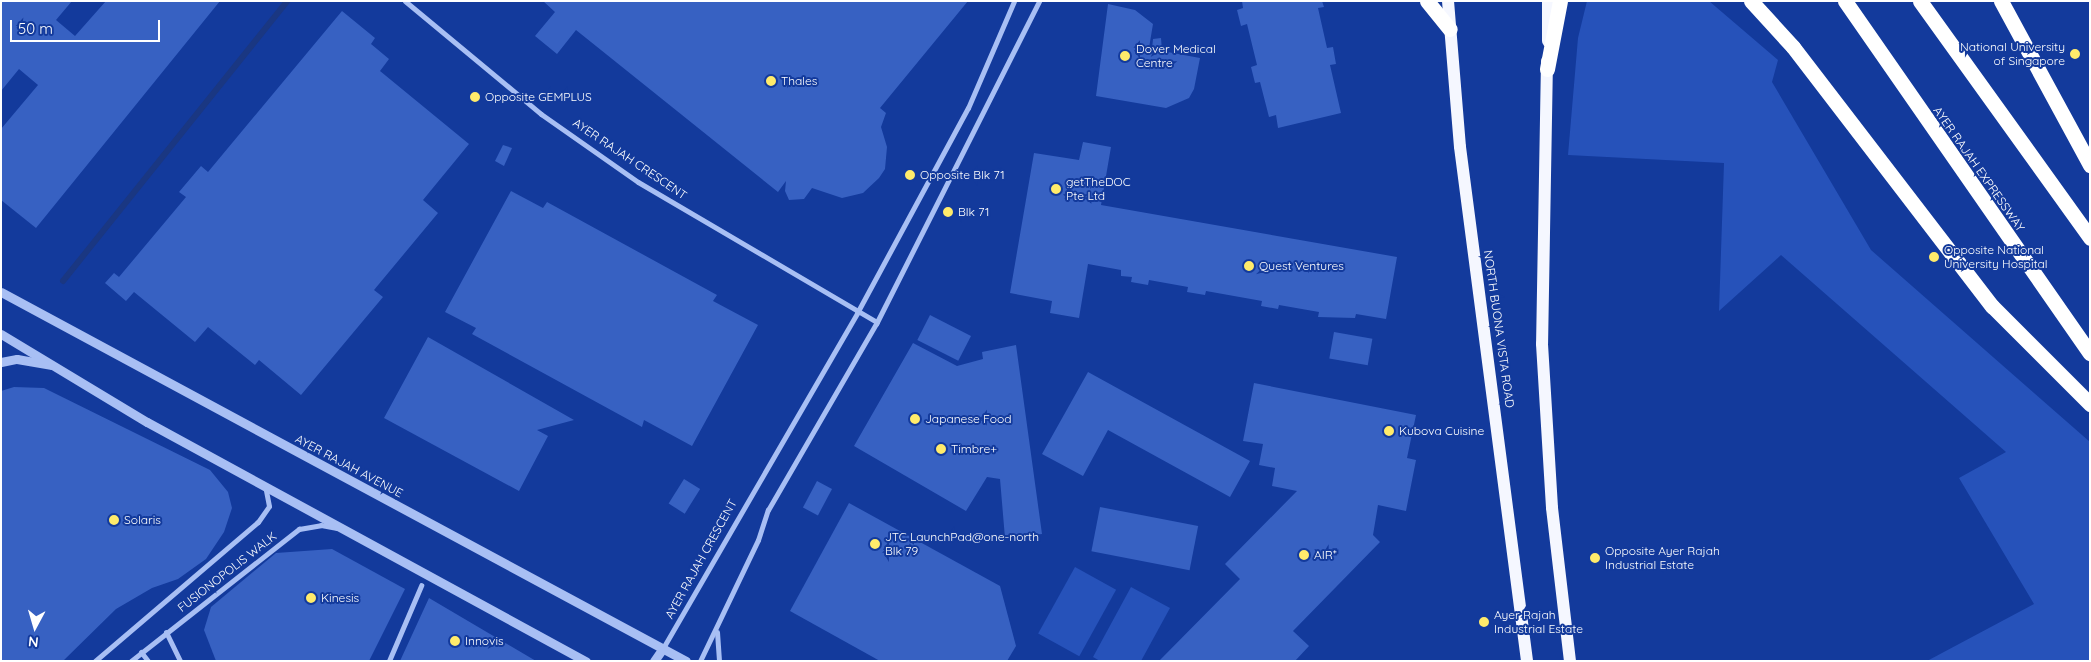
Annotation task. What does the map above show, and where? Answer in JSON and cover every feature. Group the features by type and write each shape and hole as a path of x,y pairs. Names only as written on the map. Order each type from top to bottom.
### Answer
{"highway":[{"path":"1427,1 1450,29"},
{"path":"1547,69 1560,1"},
{"path":"1751,1 1793,47 1992,306 2090,404"},
{"name":"AYER RAJAH EXPRESSWAY","path":"1845,1 2090,352"},
{"path":"1920,1 2090,238"},
{"path":"2001,1 2090,165"}],"main road":[{"name":"NORTH BUONA VISTA ROAD","path":"1448,1 1460,147 1527,661"},
{"path":"1548,1 1542,344 1552,508 1570,661"}],"street":[{"name":"AYER RAJAH CRESCENT","path":"405,1 541,114 638,182 857,313 877,322"},
{"name":"AYER RAJAH CRESCENT","path":"654,661 857,313 968,108 1014,1"},
{"path":"700,661 717,630 768,510 877,322 1039,1"},
{"name":"AYER RAJAH AVENUE","path":"1,292 686,661"},
{"path":"1,334 58,366 147,422 586,661"},
{"path":"1,362 17,359 58,366"},
{"name":"FUSIONOPOLIS WALK","path":"95,661 258,522 269,506 264,486"},
{"name":"FUSIONOPOLIS WALK","path":"131,661 299,529 321,525 346,530"},
{"path":"389,661 421,586"},
{"path":"717,630 719,661"},
{"path":"166,632 180,661"},
{"path":"562,648 574,661"},
{"path":"141,652 148,661"}],"shaded area":[{"path":"1587,1 1709,1 1778,60 1772,82 1871,250 2090,442 2090,661 1927,661 2034,604 1959,478 2006,452 1781,255 1719,311 1724,163 1568,155 1578,38"},
{"path":"1075,567 1116,590 1079,656 1038,633"},
{"path":"1131,587 1170,608 1141,661 1100,661 1093,657"}],"building":[{"path":"1,1 72,1 56,20 75,36 106,1 220,1 36,228 1,200 1,129 38,85 19,69 1,91"},
{"name":"Thales","path":"543,1 968,1 880,108 886,113 881,127 887,147 885,169 879,178 863,193 842,198 812,188 804,199 789,200 785,191 786,181 778,192 576,30 557,54 535,36 555,12"},
{"path":"1242,1 1322,1 1324,7 1318,8 1327,48 1333,47 1336,64 1330,65 1341,113 1278,128 1276,115 1269,117 1260,82 1255,83 1251,67 1257,65 1247,24 1241,26 1237,10 1243,8"},
{"path":"1108,4 1135,10 1153,24 1149,48 1152,49 1153,39 1161,38 1162,51 1200,58 1194,89 1189,98 1166,108 1096,96"},
{"path":"342,11 375,38 371,44 389,59 380,71 469,144 423,200 438,213 374,290 383,297 301,395 259,360 255,365 208,327 195,342 134,292 126,301 105,283 114,273 119,277 186,197 179,192 201,166 208,172"},
{"path":"1083,142 1111,147 1101,205 1397,257 1386,319 1356,314 1355,318 1318,317 1319,312 1279,305 1278,309 1261,306 1262,301 1206,291 1205,295 1187,292 1188,287 1149,280 1148,285 1131,282 1132,277 1121,276 1121,270 1088,264 1079,318 1050,313 1052,301 1010,293 1034,153 1079,160"},
{"path":"503,145 512,148 504,166 495,161"},
{"path":"511,191 543,208 547,202 717,295 713,301 758,325 692,446 644,420 642,427 472,334 476,328 445,312"},
{"path":"930,315 971,336 958,361 917,340"},
{"path":"1334,332 1372,339 1368,365 1329,359"},
{"path":"428,337 574,420 537,430 548,436 519,491 384,418"},
{"path":"913,343 957,366 983,359 982,352 1016,345 1042,534 1005,538 1000,479 987,477 966,511 854,446"},
{"path":"1088,372 1250,461 1230,497 1108,430 1083,476 1042,454"},
{"path":"1254,383 1416,415 1407,458 1416,460 1406,511 1378,505 1373,535 1380,542 1293,631 1309,646 1295,661 1159,661 1240,579 1225,564 1297,491 1272,486 1275,468 1259,465 1263,444 1243,441"},
{"name":"Solaris","path":"14,387 44,388 210,470 228,492 232,508 224,532 206,559 178,579 152,588 116,609 63,661 1,661 1,391"},
{"path":"684,479 700,489 685,514 669,504"},
{"path":"817,481 832,489 818,515 803,507"},
{"name":"JTC LaunchPad@one-north Blk 79","path":"849,503 1000,586 1016,646 1007,661 880,661 790,611"},
{"path":"1100,507 1198,526 1190,570 1091,551"},
{"name":"Kinesis","path":"332,549 405,589 369,661 216,661 204,630 211,607 276,553"},
{"name":"Innovis","path":"429,598 468,621 536,661 400,661"}],"waterway":[{"path":"63,281 287,1"}],"place":[{"name":"National University of Singapore","path":"2075,54"},
{"name":"Dover Medical Centre","path":"1125,56"},
{"name":"Thales","path":"771,81"},
{"name":"Opposite GEMPLUS","path":"475,97"},
{"name":"Opposite Blk 71","path":"910,175"},
{"name":"getTheDOC Pte Ltd","path":"1056,189"},
{"name":"Blk 71","path":"948,212"},
{"name":"Opposite National University Hospital","path":"1934,257"},
{"name":"Quest Ventures","path":"1249,266"},
{"name":"Japanese Food","path":"915,419"},
{"name":"Kubova Cuisine","path":"1389,431"},
{"name":"Timbre+","path":"941,449"},
{"name":"Solaris","path":"114,520"},
{"name":"JTC LaunchPad@one-north Blk 79","path":"875,544"},
{"name":"AIR⁺","path":"1304,555"},
{"name":"Opposite Ayer Rajah Industrial Estate","path":"1595,558"},
{"name":"Kinesis","path":"311,598"},
{"name":"Ayer Rajah Industrial Estate","path":"1484,622"},
{"name":"Innovis","path":"455,641"}]}
